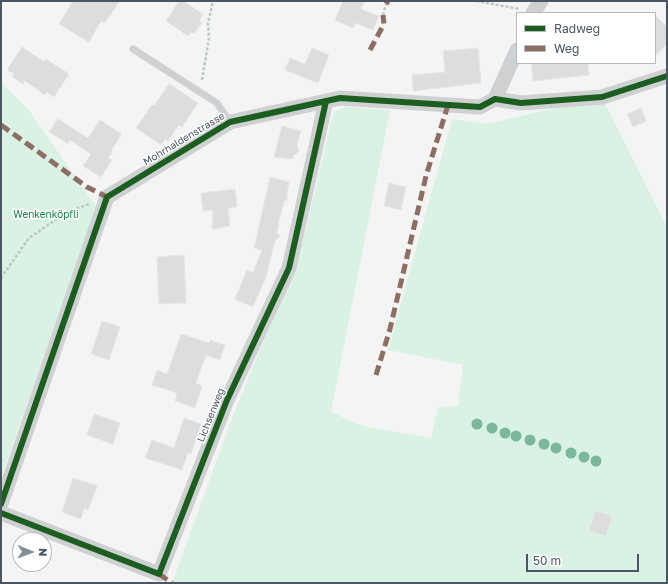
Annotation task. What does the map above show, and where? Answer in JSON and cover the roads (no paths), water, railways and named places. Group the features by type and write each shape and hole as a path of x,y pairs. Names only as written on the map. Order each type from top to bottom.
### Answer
{"street":[{"path":"495,99 516,52"},
{"name":"Mohrhaldenstrasse","path":"1,504 108,197 230,122 326,101 340,98 480,106 495,99 521,103 602,97 667,76"},
{"name":"Lichsenweg","path":"1,513 158,574 227,400 290,268 326,101"}],"lane":[{"path":"133,49 217,103 230,122"}],"park label":[{"name":"Wenkenköpfli","path":"46,215"}]}
